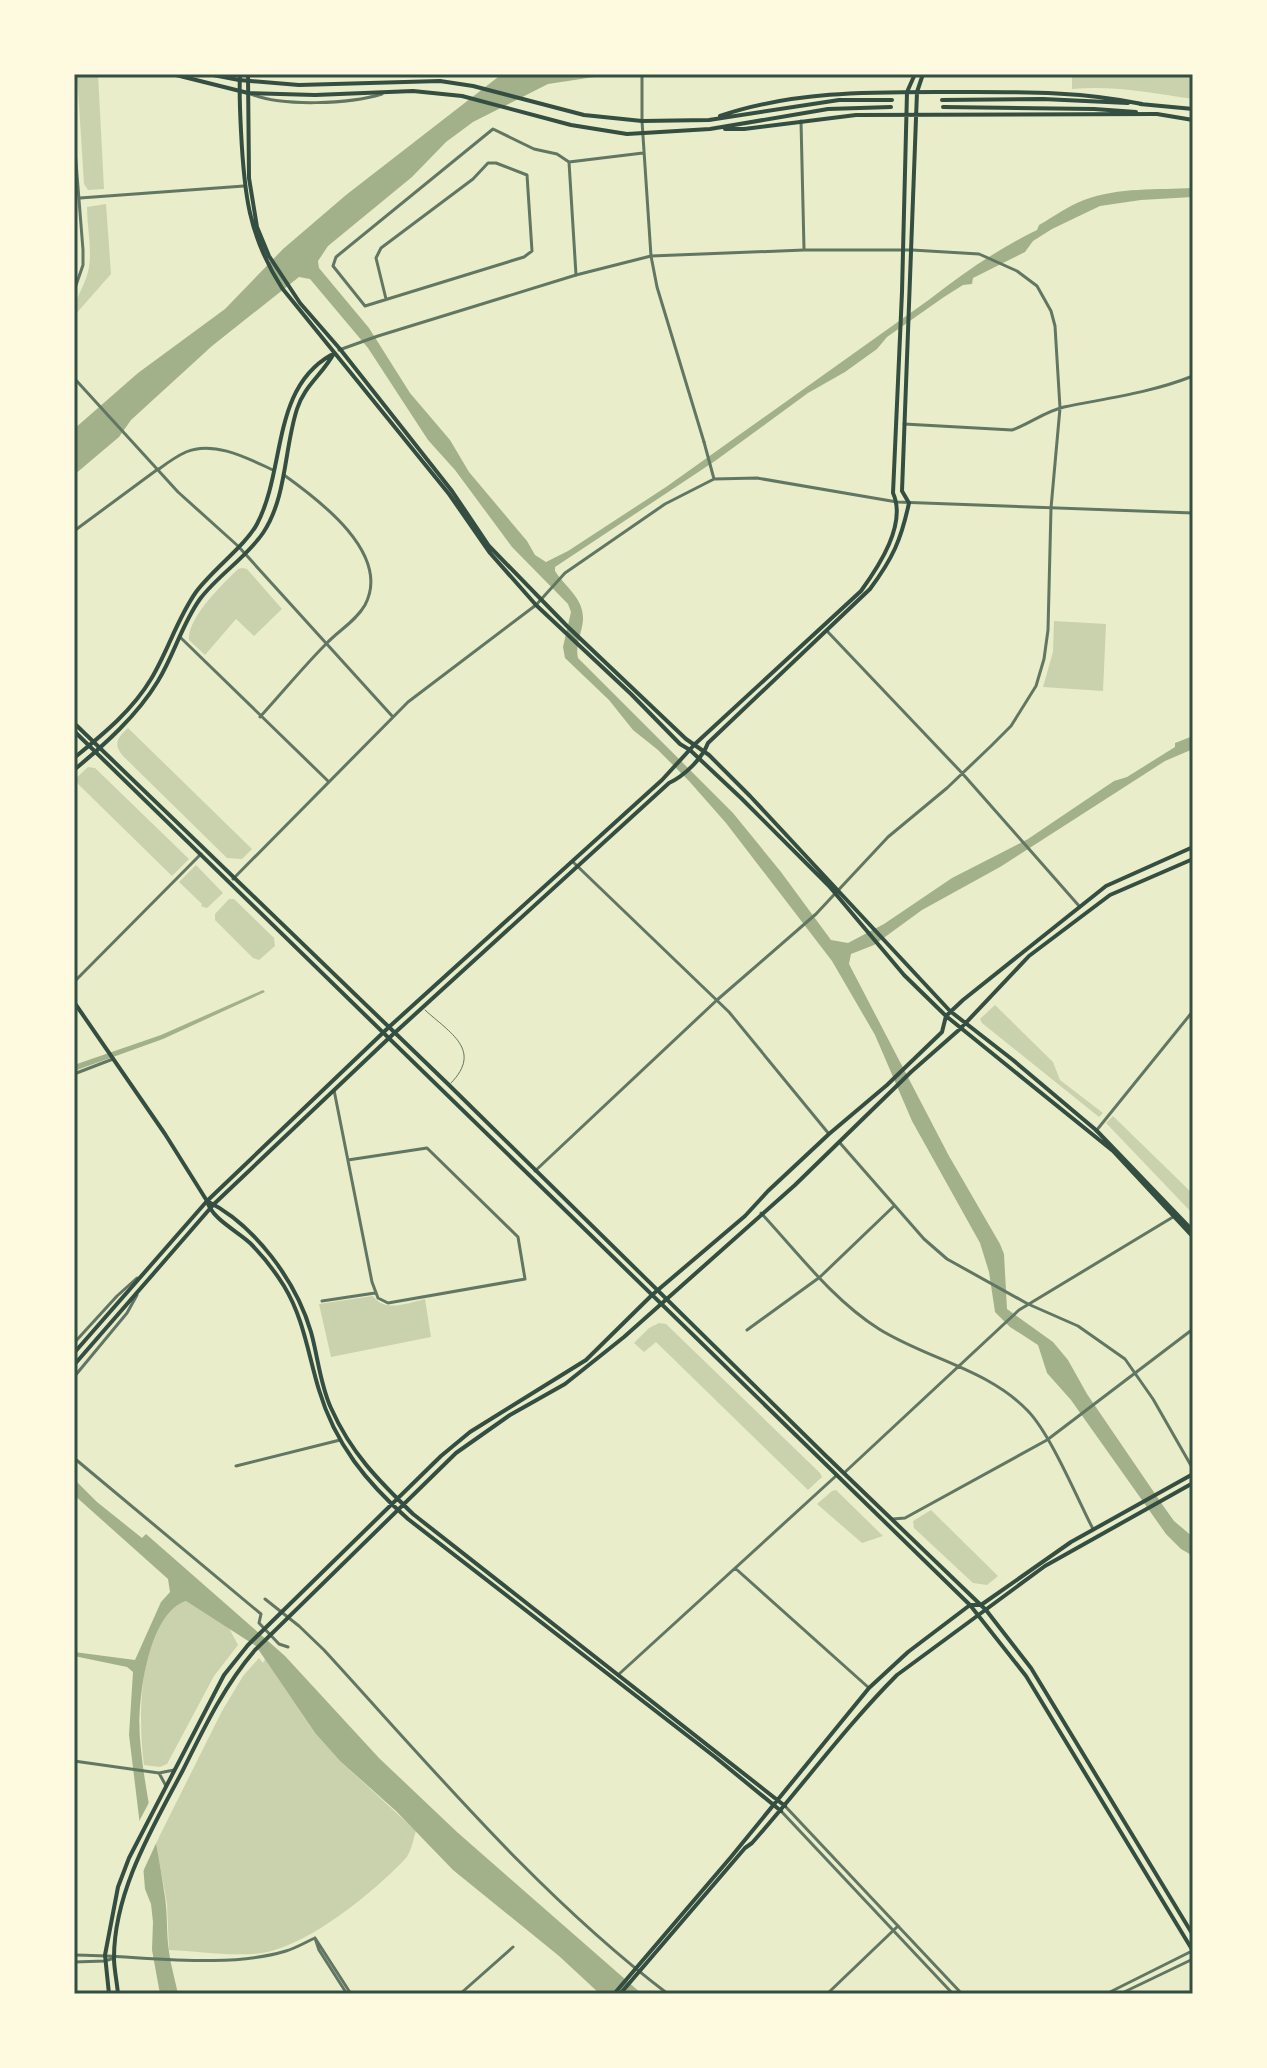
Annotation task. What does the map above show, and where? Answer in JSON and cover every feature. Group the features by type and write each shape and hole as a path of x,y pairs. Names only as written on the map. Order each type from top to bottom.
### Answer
{"main road":[{"path":"172,74 248,93 315,95 388,92 462,96 599,131 643,134 744,129 856,115 1156,114"},
{"path":"208,74 299,85 440,81 473,86 584,115 642,121 709,120 839,100 892,100"},
{"path":"74,1353 207,1201 389,1027 573,862 861,591 886,552 897,502 893,493 901,330 906,114 907,92 915,74"},
{"path":"74,1365 214,1204 389,1038 688,769 708,743 870,589 882,572 899,544 909,503 902,491 904,424 917,92 923,74"},
{"path":"240,77 244,186 260,242 277,281 340,349 452,491 489,546 680,744 690,750 837,891"},
{"path":"248,77 249,178 260,242"},
{"path":"709,120 743,108 841,93 1083,96 1110,97 1142,104"},
{"path":"942,100 1043,99 1193,109"},
{"path":"710,129 828,109 891,107"},
{"path":"943,107 1094,109 1193,120"},
{"path":"298,304 449,494 490,553 536,605 704,752 837,891 884,946 904,975 946,1016 1095,1132 1173,1217 1193,1234"},
{"path":"74,758 138,699 196,594 255,528 268,502 282,431 295,393 308,372 334,353"},
{"path":"74,770 98,750 149,696 198,601 263,533 274,510 284,475 297,408 306,388 334,353"},
{"path":"74,723 91,744"},
{"path":"74,731 98,750 389,1027 986,1610 1031,1668 1193,1935"},
{"path":"98,750 970,1605 1026,1676 1193,1951"},
{"path":"109,1994 105,1955 123,1873 204,1709 233,1662 265,1627 391,1503 470,1432 586,1360 658,1289 745,1216 829,1134 907,1066 942,1032 950,1011 1106,886 1193,847"},
{"path":"118,1994 114,1958 131,1876 220,1698 239,1668 271,1633 465,1447 501,1421 565,1384 601,1357 795,1185 911,1072 960,1029 1029,956 1110,895 1193,859"},
{"path":"884,946 950,1011 1013,1060 1095,1132 1193,1234"},
{"path":"74,1002 165,1134 210,1209 262,1256 289,1294 305,1332 322,1400 340,1440 358,1469 399,1511 781,1811"},
{"path":"207,1201 262,1245 289,1279 301,1302 322,1383 335,1417 365,1466 404,1505 785,1806"},
{"path":"620,1994 869,1688 908,1652 970,1605 981,1605 1049,1556 1193,1472"},
{"path":"614,1994 732,1859 781,1811 897,1675 1062,1555 1193,1483"}],"street":[{"path":"642,74 651,256 657,287 714,479"},
{"path":"801,121 804,250"},
{"path":"386,299 376,258 381,248 473,179 488,163 527,175 532,251 524,257 365,306 333,266 336,257 493,129 534,149 557,154 569,162 644,153"},
{"path":"74,137 83,265 74,291"},
{"path":"569,162 576,275"},
{"path":"80,198 244,186"},
{"path":"334,353 378,336 576,275 651,256 804,250 912,250 979,254 1017,271 1037,286 1051,311 1055,326 1060,408 1051,508 1048,630 1036,686 1011,726 888,837 816,914 717,1000 535,1171"},
{"path":"904,424 1012,430 1060,408 1138,394 1193,376"},
{"path":"74,378 178,492 238,546 393,717"},
{"path":"74,531 187,451 202,448 238,455 275,471"},
{"path":"260,717 325,644 364,607 370,590 369,564 364,553 335,518 284,475"},
{"path":"232,880 408,702 536,605 565,573 665,504 714,479 757,478 909,503 1193,513"},
{"path":"827,631 962,773 1080,907"},
{"path":"181,638 328,781"},
{"path":"74,982 201,854"},
{"path":"573,862 717,1000 829,1134"},
{"path":"1095,1132 1193,1011"},
{"path":"74,1074 113,1059"},
{"path":"334,1090 348,1160 375,1293 382,1301 388,1303 525,1279 518,1237 427,1148 348,1160"},
{"path":"840,1143 924,1239 947,1259 1091,1335 1125,1359 1153,1399 1193,1472"},
{"path":"747,1330 820,1277 894,1206"},
{"path":"761,1213 856,1312 907,1345 996,1385 1031,1414 1093,1529"},
{"path":"844,1473 1019,1310 1173,1217"},
{"path":"74,1343 140,1276"},
{"path":"74,1377 127,1313 145,1281"},
{"path":"322,1301 375,1293"},
{"path":"893,1519 905,1518 1047,1440 1193,1329"},
{"path":"236,1466 340,1440"},
{"path":"74,1458 261,1614 259,1623 279,1644 288,1647"},
{"path":"615,1679 837,1475"},
{"path":"903,1529 905,1518"},
{"path":"735,1568 869,1688"},
{"path":"265,1599 324,1650 512,1853 623,1958 668,1994"},
{"path":"74,1761 159,1773 174,1770"},
{"path":"159,1773 166,1786"},
{"path":"785,1806 962,1994"},
{"path":"781,1811 953,1994"},
{"path":"827,1994 898,1926"},
{"path":"74,1955 141,1959 243,1958 289,1951 315,1938 349,1994"},
{"path":"460,1994 513,1947"},
{"path":"1106,1994 1193,1951"},
{"path":"74,1962 114,1958"},
{"path":"1120,1994 1193,1959"}],"lane":[{"path":"423,1007 461,1043 466,1054 461,1073 449,1085"}],"shaded area":[{"path":"77,74 98,74 104,189 88,190 84,184"},
{"path":"502,74 614,74 548,84 473,122 328,246 318,261 319,268 369,328 410,393 450,440 469,472 527,541 535,555 546,562 666,487 968,271 1037,230 1039,225 1066,208 1111,193 1193,188 1193,197 1100,206 1052,229 1033,241 1025,252 973,278 972,284 963,285 944,297 887,337 877,349 845,372 808,393 715,461 555,567 555,571 577,599 582,612 578,658 733,813 831,940 848,943 884,924 952,878 1028,839 1114,781 1127,777 1175,747 1175,743 1193,736 1193,749 1165,761 1000,867 922,910 874,945 851,954 849,964 949,1156 1000,1244 1004,1254 1007,1309 1053,1342 1068,1360 1087,1394 1164,1507 1174,1521 1193,1537 1193,1556 1166,1534 1071,1400 1047,1373 1038,1345 1010,1327 995,1312 989,1272 980,1243 912,1121 875,1035 832,961 726,823 689,781 633,730 609,700 565,658 563,647 571,612 568,604 512,547 455,470 428,440 368,348 310,279 299,277 212,346 131,420 119,437 74,475 74,429 138,373 225,309 283,249 346,195"},
{"path":"1072,74 1193,74 1193,99 1118,89 1072,89"},
{"path":"106,204 111,274 74,316 89,267 87,207"},
{"path":"242,568 247,569 282,609 254,636 236,619 205,655 189,640 190,631 215,592"},
{"path":"1054,621 1106,624 1103,691 1043,687 1053,652"},
{"path":"128,728 252,849 242,859 227,858 123,756 118,741"},
{"path":"88,767 95,768 189,859 172,876 74,780"},
{"path":"196,865 223,893 207,908 201,906 179,882"},
{"path":"229,899 234,899 274,938 275,946 259,960 253,958 215,920 215,914"},
{"path":"263,990 265,992 163,1039 74,1071 74,1065 161,1035"},
{"path":"995,1005 1053,1062 1060,1080 1103,1113 1099,1117 982,1023 980,1019"},
{"path":"1113,1116 1193,1194 1193,1214 1106,1123"},
{"path":"373,1296 390,1305 425,1299 431,1337 331,1357 319,1304"},
{"path":"659,1323 666,1324 822,1477 808,1490 656,1342 644,1352 634,1343"},
{"path":"74,1479 142,1538 146,1534 285,1656 379,1758 457,1832 642,1994 600,1994 559,1956 453,1870 315,1733 256,1646 186,1601 173,1609 162,1623 147,1661 140,1704 142,1758 165,1899 169,1952 178,1994 160,1994 152,1950 153,1922 145,1889 129,1735 133,1672 127,1667 74,1656 74,1652 135,1660 161,1602 170,1592 168,1579 74,1495"},
{"path":"836,1490 883,1536 862,1543 817,1504"},
{"path":"931,1510 998,1576 987,1585 973,1583 914,1528 913,1521"},
{"path":"186,1601 229,1628 238,1645 214,1676 167,1764 160,1767 144,1765 142,1699 150,1649 158,1627 170,1611"},
{"path":"259,1658 263,1663 265,1659 314,1732 340,1761 416,1831 412,1846 405,1859 376,1887 339,1916 299,1940 262,1953 169,1950 167,1904 156,1843 222,1711 243,1676"}],"pier":[{"path":"153,1795 159,1837 140,1878 136,1827"}]}
